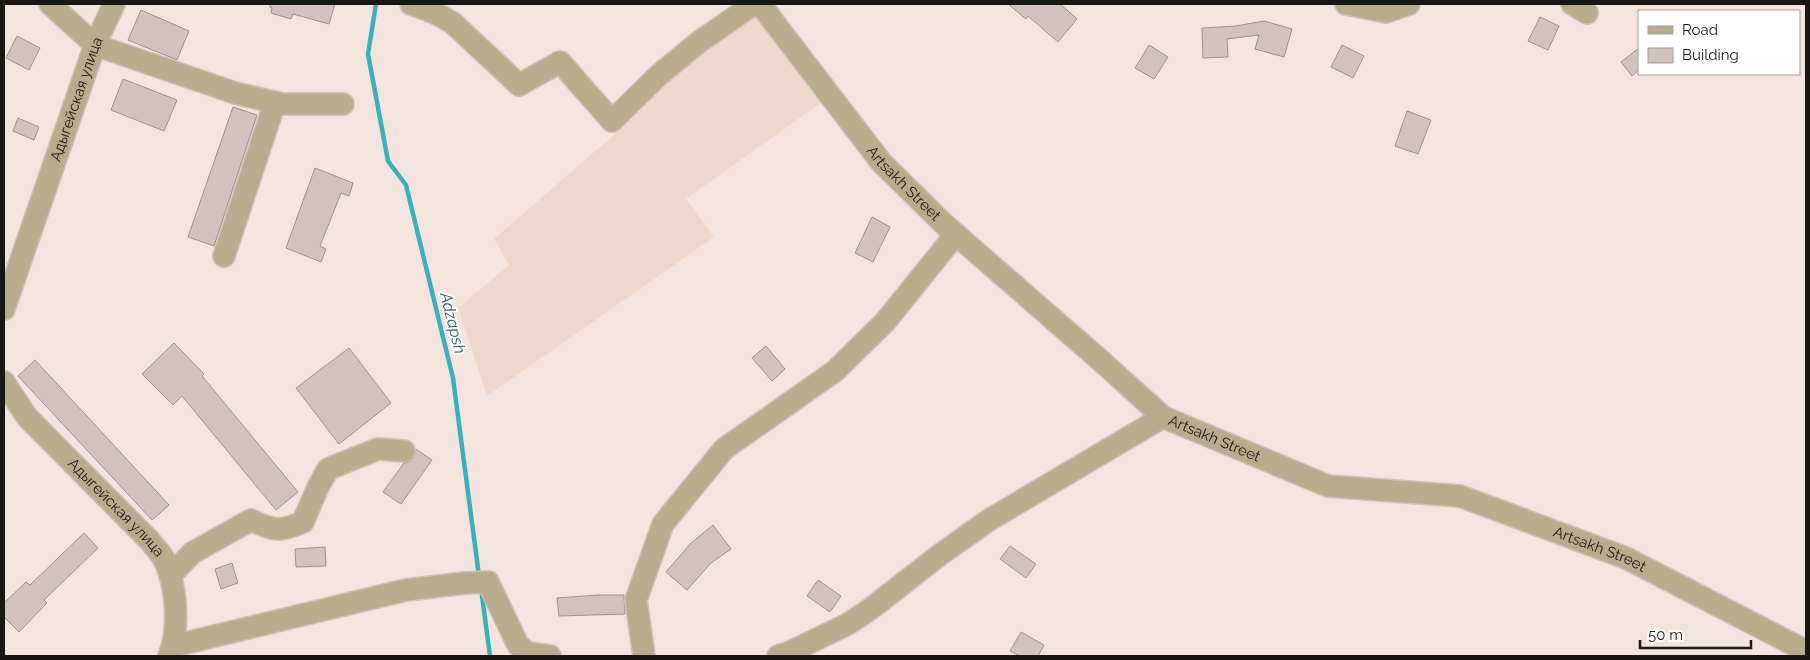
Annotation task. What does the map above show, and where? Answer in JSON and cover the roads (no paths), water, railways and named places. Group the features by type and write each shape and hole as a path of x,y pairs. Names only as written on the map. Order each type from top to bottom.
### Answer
{"street":[{"path":"50,4 95,45 235,93 275,102 343,104"},
{"name":"Адыгейская улица","path":"4,309 95,45 114,4"},
{"path":"411,4 435,13 453,23 519,85 560,62 612,121 672,64 699,42 754,4"},
{"name":"Artsakh Street","path":"760,4 881,162 956,234 1163,418 1328,486 1460,496 1626,558 1806,651"},
{"path":"1346,4 1386,12 1408,4"},
{"path":"224,256 275,102"},
{"path":"644,656 636,600 663,524 724,449 835,371 886,322 956,234"},
{"name":"Адыгейская улица","path":"4,382 27,417 149,540 162,556 170,576 176,623 171,651"},
{"path":"778,656 848,624 870,610 941,554 989,520 1163,418"},
{"path":"170,576 192,553 251,520 264,526 286,530 303,522 328,469 378,449 404,451"},
{"path":"171,651 406,590 488,582 518,645 528,654 550,656"}],"waterway":[{"name":"Adzapsh","path":"376,4 368,54 388,161 406,185 453,378 479,576"},
{"name":"Adzapsh","path":"481,588 490,656"}]}
